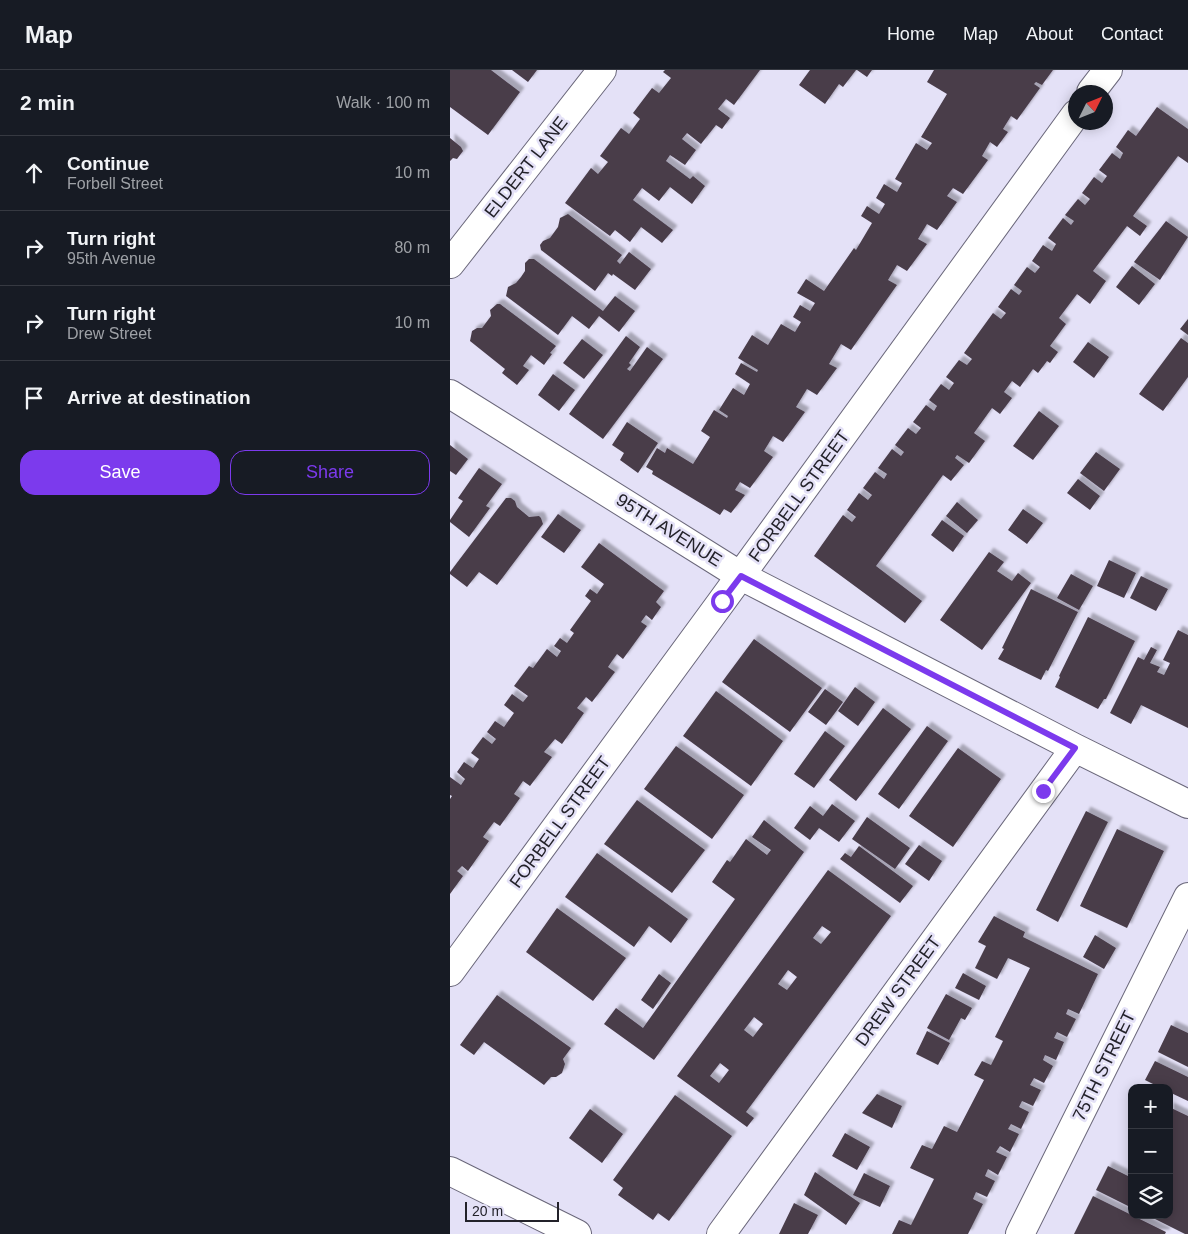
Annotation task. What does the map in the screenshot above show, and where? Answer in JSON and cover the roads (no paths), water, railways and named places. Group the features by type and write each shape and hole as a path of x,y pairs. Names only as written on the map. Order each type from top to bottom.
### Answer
{"street":[{"name":"ELDERT LANE","path":"450,264 602,70"},
{"path":"1096,85 1108,70"},
{"name":"FORBELL STREET","path":"450,972 741,576 1068,125"},
{"name":"95TH AVENUE","path":"450,394 741,576 1188,804"},
{"name":"DREW STREET","path":"721,1234 1075,748"},
{"name":"75TH STREET","path":"1020,1234 1188,897"},
{"path":"450,1171 577,1234"}]}
